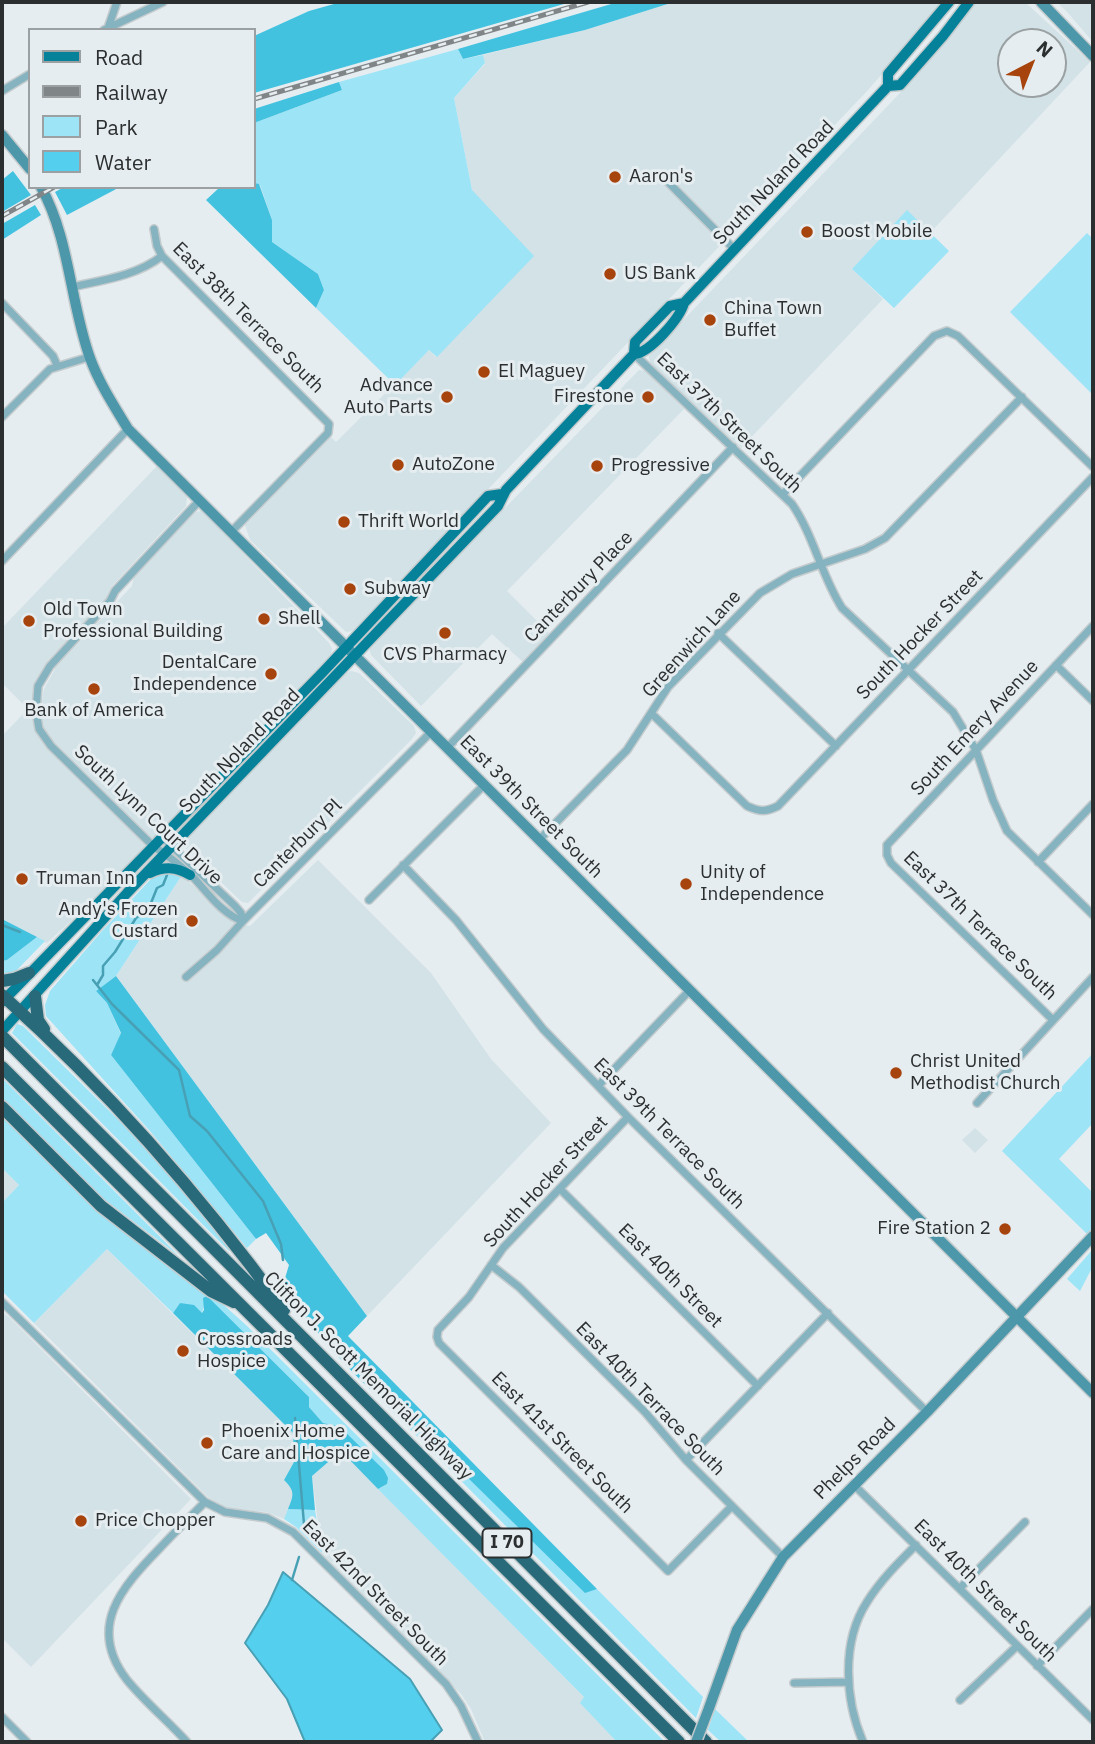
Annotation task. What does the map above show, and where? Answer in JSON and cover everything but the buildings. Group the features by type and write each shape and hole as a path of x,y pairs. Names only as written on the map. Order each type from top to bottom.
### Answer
{"highway":[{"path":"2,981 29,973"},
{"path":"35,996 38,1020 52,1041 131,1122 171,1168 248,1261 308,1343"},
{"path":"3,998 16,1016 52,1041"},
{"name":"Clifton J. Scott Memorial Highway","path":"2,1034 706,1742"},
{"name":"Clifton J. Scott Memorial Highway","path":"2,1067 679,1742"},
{"path":"2,1107 101,1206 211,1291 244,1307"}],"main road":[{"name":"South Noland Road","path":"888,86 888,74 949,2"},
{"name":"South Noland Road","path":"2,1034 145,875 498,506 502,494 634,354 645,351 679,316 684,303 888,86 900,85 969,2"},
{"path":"1041,2 1093,56"},
{"path":"2,135 28,167"},
{"name":"East 39th Street South","path":"42,189 58,229 89,357 100,382 128,429 1093,1393"},
{"name":"South Noland Road","path":"3,998 68,936 488,496 502,494"},
{"path":"418,570 428,579"},
{"path":"145,875 168,867 190,875"},
{"name":"Phelps Road","path":"696,1742 737,1630 783,1557 927,1412 1093,1236"}],"street":[{"path":"106,28 117,2"},
{"path":"108,28 163,2"},
{"path":"2,91 28,75"},
{"path":"661,174 734,250"},
{"name":"East 38th Terrace South","path":"154,229 162,256 330,424 328,433 232,531"},
{"path":"72,287 135,272 162,256"},
{"path":"2,303 53,356 57,365"},
{"path":"783,494 934,336 947,331 958,336 1093,467"},
{"name":"East 37th Street South","path":"634,354 783,494 801,517 829,587 842,608 953,712 976,750 1007,831 1093,915"},
{"path":"2,417 43,374 57,365 89,357"},
{"name":"Greenwich Lane","path":"539,841 627,750 668,687 760,593 792,574 866,549 886,538 1022,397"},
{"path":"2,561 128,429"},
{"name":"Canterbury Place","path":"447,748 733,447"},
{"name":"South Hocker Street","path":"651,713 747,806 767,811 778,806 1093,477"},
{"name":"South Lynn Court Drive","path":"200,500 50,666 38,686 39,729 51,746 153,846 169,850 235,906 242,913 243,921"},
{"name":"South Emery Avenue","path":"887,855 887,845 891,840 1093,626"},
{"path":"718,634 836,746"},
{"path":"1056,665 1093,701"},
{"name":"Canterbury Pl","path":"186,977 217,950 431,732"},
{"path":"369,900 484,785"},
{"path":"1038,862 1093,804"},
{"name":"South Lynn Court Drive","path":"162,837 190,875 230,915 243,921"},
{"name":"East 37th Terrace South","path":"887,855 891,863 1053,1020"},
{"name":"East 39th Terrace South","path":"403,866 456,920 543,1029 927,1412"},
{"path":"976,1103 1093,977"},
{"name":"South Hocker Street","path":"598,1086 690,990"},
{"name":"South Hocker Street","path":"437,1335 469,1297 503,1248 628,1116"},
{"name":"East 40th Street","path":"560,1189 758,1385"},
{"name":"East 40th Terrace South","path":"491,1265 519,1287 645,1412 686,1460 783,1557"},
{"name":"East 42nd Street South","path":"4,1304 205,1502 225,1512 267,1518 293,1532 446,1685 461,1706 478,1742"},
{"path":"686,1460 828,1314"},
{"name":"East 41st Street South","path":"437,1335 439,1343 668,1571 732,1506"},
{"name":"East 40th Street South","path":"855,1485 1093,1720"},
{"path":"187,1742 127,1680 116,1662 109,1630 118,1595 137,1571 205,1502"},
{"path":"960,1588 1025,1522"},
{"path":"863,1742 854,1718 849,1682 853,1639 865,1604 916,1545"},
{"path":"1037,1666 1093,1609"},
{"path":"960,1700 1017,1646"},
{"path":"794,1683 849,1682"},
{"path":"2,1717 27,1742"}],"shaded area":[{"path":"341,2 571,2 256,92 256,35 309,11"},
{"path":"618,2 674,2 585,30 463,59 458,49"},
{"path":"674,2 943,2 869,89 357,627 346,632 250,540 245,525 331,437 336,442 429,350 436,357 472,190 454,98 485,64 483,55 585,30"},
{"path":"976,2 1025,2 1053,28 997,28 997,98 1056,98 930,233 907,211 852,269 883,299 741,448 650,363 649,356 920,72"},
{"path":"1057,2 1093,2 1093,42 1068,13"},
{"path":"1067,41 1090,62 1067,87"},
{"path":"339,82 342,90 256,122 256,108"},
{"path":"13,171 31,195 2,212 2,180"},
{"path":"256,183 259,184 272,220 272,242 318,274 324,290 316,308 206,200 218,189 256,189"},
{"path":"60,189 116,189 67,215 55,192"},
{"path":"35,205 41,215 2,240 2,224"},
{"path":"639,370 646,371 684,409 507,591 549,633 523,662 492,634 421,706 371,655 369,648"},
{"path":"157,466 187,495 186,506 111,587 105,601 48,660 34,686 32,708 41,706 44,689 56,667 132,586 134,576 196,512 201,511 329,643 331,654 113,882 47,943 2,919 2,736 28,709 2,683 2,628"},
{"path":"351,671 359,673 414,726 416,733 248,903 242,902 186,849 185,841 344,674"},
{"path":"318,860 431,973 491,1059 551,1123 367,1316 116,976 182,875 232,922 250,926"},
{"path":"2,919 37,937 2,961"},
{"path":"116,976 367,1316 348,1336 597,1589 585,1593 403,1414 354,1374 282,1288 289,1265 266,1233 256,1239 111,1055 121,1033 107,1003 96,991"},
{"path":"975,1128 988,1140 975,1153 962,1140"},
{"path":"2,1168 19,1185 2,1203"},
{"path":"107,1249 293,1433 294,1462 284,1480 293,1489 294,1495 284,1519 266,1512 230,1510 209,1498 34,1323"},
{"path":"207,1296 309,1397 309,1407 323,1423 339,1426 384,1470 388,1478 387,1484 378,1489 341,1451 312,1476 315,1510 288,1509 292,1493 284,1480 294,1462 293,1433 173,1313 180,1303 194,1305 202,1313 203,1298"},
{"path":"2,1312 191,1499 31,1667 2,1638"},
{"path":"341,1451 584,1697 581,1703 617,1742 485,1742 471,1709 461,1694 322,1553 312,1476"}],"green space":[{"path":"458,49 463,59 483,55 485,63 454,98 472,190 534,256 437,357 429,350 395,385 316,308 324,290 318,274 272,242 272,220 260,185 256,184 256,122 342,90 339,82"},
{"path":"907,210 949,251 894,308 852,269"},
{"path":"1087,233 1093,239 1092,394 1010,312"},
{"path":"165,871 182,875 116,976 96,991 107,1003 121,1034 111,1055 256,1239 247,1248 150,1131 46,1016 45,1005 50,991 150,880"},
{"path":"37,937 45,941 16,971 2,975 2,961"},
{"path":"17,1024 23,1026 161,1162 232,1248 229,1251 12,1033"},
{"path":"1093,1053 1093,1123 1059,1159 1093,1193 1093,1227 1087,1234 1002,1151"},
{"path":"2,1078 178,1255 96,1193 2,1099"},
{"path":"2,1115 91,1204 217,1299 246,1325 665,1742 617,1742 580,1703 584,1697 378,1489 387,1484 339,1426 323,1423 309,1407 309,1397 207,1297 202,1313 180,1303 173,1313 107,1249 34,1323 2,1291 2,1203 19,1185 2,1168"},
{"path":"1093,1249 1093,1266 1080,1291 1067,1279"},
{"path":"382,1401 403,1414 585,1592 597,1589 703,1697 696,1718"},
{"path":"288,1509 315,1510 322,1553 284,1519"},
{"path":"715,1709 749,1742 721,1742 708,1730"}],"water":[{"path":"283,1572 410,1679 442,1730 430,1742 305,1742 287,1699 245,1643 268,1605"}],"waterway":[{"path":"97,985 103,975 103,966 136,918 149,908 157,888 163,885 167,875"},
{"path":"2,925 20,932"},
{"path":"93,980 112,1004 179,1070 190,1116 207,1131 263,1201 281,1244 283,1260"},
{"path":"295,1418 304,1524"},
{"path":"292,1580 299,1557"}],"railway":[{"path":"256,98 588,2"},
{"path":"2,216 50,189"}],"place":[{"name":"Aaron's","path":"615,177"},
{"name":"Boost Mobile","path":"807,232"},
{"name":"US Bank","path":"610,274"},
{"name":"China Town Buffet","path":"710,320"},
{"name":"El Maguey","path":"484,372"},
{"name":"Advance Auto Parts","path":"447,397"},
{"name":"Firestone","path":"648,397"},
{"name":"AutoZone","path":"398,465"},
{"name":"Progressive","path":"597,466"},
{"name":"Thrift World","path":"344,522"},
{"name":"Subway","path":"350,589"},
{"name":"Shell","path":"264,619"},
{"name":"Old Town Professional Building","path":"29,621"},
{"name":"CVS Pharmacy","path":"445,633"},
{"name":"DentalCare Independence","path":"271,674"},
{"name":"Bank of America","path":"94,689"},
{"name":"Truman Inn","path":"22,879"},
{"name":"Unity of Independence","path":"686,884"},
{"name":"Andy's Frozen Custard","path":"192,921"},
{"name":"Christ United Methodist Church","path":"896,1073"},
{"name":"Fire Station 2","path":"1005,1229"},
{"name":"Crossroads Hospice","path":"183,1351"},
{"name":"Phoenix Home Care and Hospice","path":"207,1443"},
{"name":"Price Chopper","path":"81,1521"}]}
